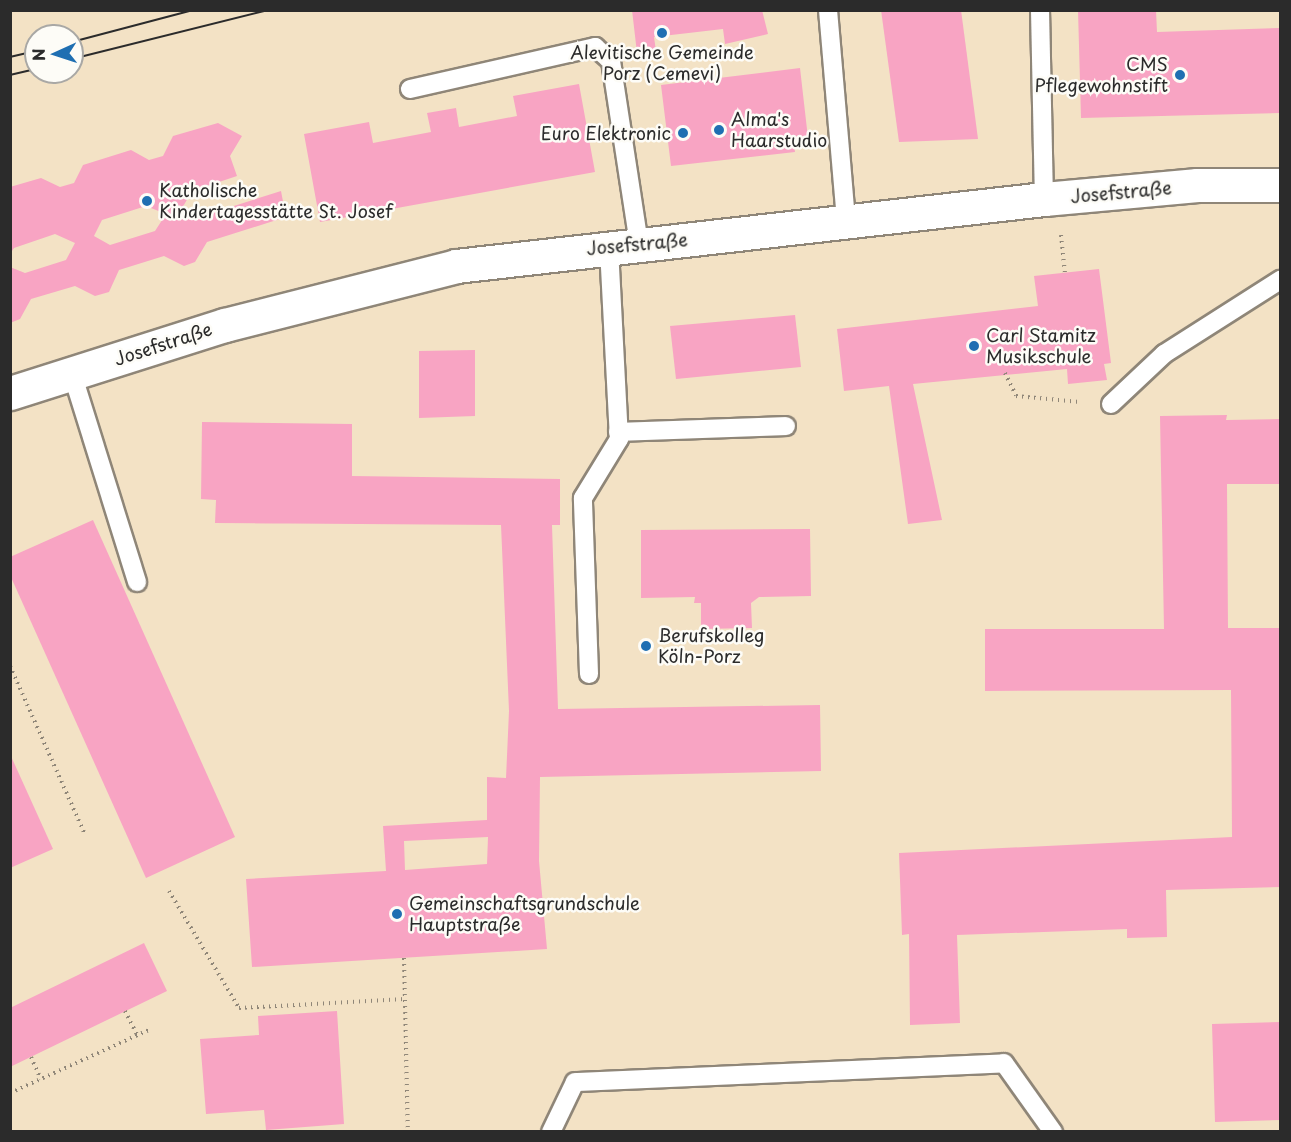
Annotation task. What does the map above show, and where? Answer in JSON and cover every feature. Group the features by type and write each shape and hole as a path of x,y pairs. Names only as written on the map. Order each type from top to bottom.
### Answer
{"street":[{"name":"Josefstraße","path":"10,393 340,293 456,266 624,244 1044,199 1197,185 1281,185"}],"lane":[{"path":"828,10 846,221"},
{"path":"1040,10 1044,199"},
{"path":"410,89 595,47 611,61 624,244 618,432 582,498 589,674"},
{"path":"1111,404 1164,354 1281,280"},
{"path":"72,373 137,582"},
{"path":"618,432 786,426"},
{"path":"551,1131 575,1082 1004,1063 1053,1131"}],"path":[{"path":"1060,231 1065,273"},
{"path":"1005,373 1016,396 1111,404"},
{"path":"10,666 84,832"},
{"path":"169,891 239,1008 405,999"},
{"path":"404,958 408,1131"},
{"path":"125,1011 137,1035"},
{"path":"10,1093 149,1030"},
{"path":"31,1057 41,1079"}],"building":[{"name":"Alevitische Gemeinde Porz (Cemevi)","path":"632,10 762,10 768,34 725,44 723,29 654,37 656,51 637,53"},
{"path":"881,10 961,10 978,139 899,142"},
{"name":"CMS Pflegewohnstift","path":"1078,10 1156,10 1157,32 1280,28 1280,113 1081,118"},
{"path":"800,68 808,138 793,139 795,152 671,166 661,85"},
{"path":"579,84 595,172 320,222 304,134 369,122 373,143 431,132 427,113 456,108 459,127 517,116 513,96"},
{"path":"218,123 242,136 230,156 237,176 192,191 181,210 199,217 281,191 286,217 207,242 195,262 184,266 164,256 119,270 109,292 95,296 75,286 31,299 20,319 10,323 10,267 25,273 66,260 75,243 55,234 14,248 10,254 10,187 41,178 60,187 74,183 83,165 131,150 149,160 163,156 173,136","holes":["146,206 166,214 155,231 110,245 94,236 102,220"]},
{"name":"Carl Stamitz Musikschule","path":"1099,269 1111,363 1104,364 1107,380 1068,384 1067,369 913,384 942,520 908,524 889,386 844,391 837,329 1038,306 1034,276"},
{"path":"795,315 801,367 676,379 670,326"},
{"path":"475,350 475,416 419,418 419,351"},
{"path":"1227,415 1226,420 1280,419 1280,484 1227,484 1228,628 1280,628 1280,887 1166,890 1167,937 1127,938 1127,929 957,935 960,1023 910,1025 909,934 902,935 899,853 1232,837 1231,690 985,691 985,629 1164,629 1160,416"},
{"path":"202,422 352,424 352,476 560,479 560,525 552,525 558,709 820,705 821,771 540,777 539,861 547,949 252,967 246,879 386,871 383,826 487,820 487,777 506,778 509,711 501,525 215,523 216,500 201,499","holes":["488,837 487,864 405,870 404,841"]},
{"path":"93,520 235,837 146,878 10,575 10,557"},
{"path":"810,529 811,596 759,597 751,603 752,628 701,629 701,603 694,603 695,597 641,598 641,530"},
{"path":"10,754 53,849 10,868"},
{"path":"144,943 167,991 10,1067 10,1008"},
{"path":"337,1011 344,1124 266,1130 264,1110 206,1114 200,1039 259,1035 258,1016"},
{"path":"1280,1022 1280,1120 1215,1122 1212,1024"}],"tram line":[{"path":"84,39 193,10"},
{"path":"84,56 268,10"},
{"path":"10,57 24,54"},
{"path":"10,75 24,72"}],"place":[{"name":"Alevitische Gemeinde Porz (Cemevi)","path":"662,33"},
{"name":"CMS Pflegewohnstift","path":"1180,75"},
{"name":"Alma's Haarstudio","path":"719,130"},
{"name":"Euro Elektronic","path":"683,133"},
{"name":"Katholische Kindertagesstätte St. Josef","path":"147,201"},
{"name":"Carl Stamitz Musikschule","path":"974,346"},
{"name":"Berufskolleg Köln-Porz","path":"646,646"},
{"name":"Gemeinschaftsgrundschule Hauptstraße","path":"397,914"}]}
